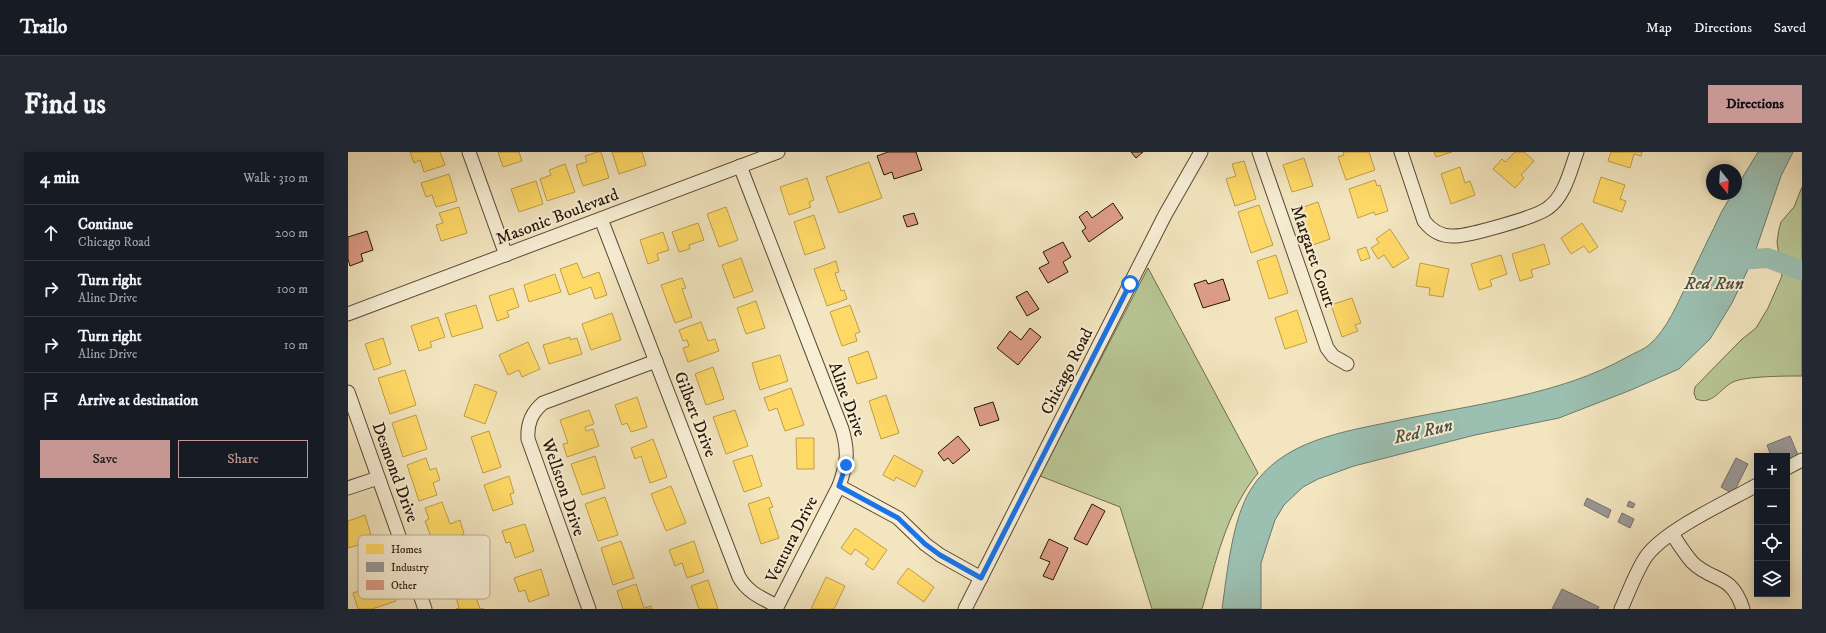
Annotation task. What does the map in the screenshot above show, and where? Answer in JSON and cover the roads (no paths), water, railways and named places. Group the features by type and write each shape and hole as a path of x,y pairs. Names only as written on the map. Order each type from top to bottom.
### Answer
{"street":[{"path":"469,152 506,255"},
{"name":"Masonic Boulevard","path":"348,314 778,152"},
{"name":"Chicago Road","path":"965,609 1165,215 1201,152"},
{"name":"Margaret Court","path":"1259,152 1327,348 1333,356 1347,364"},
{"path":"1401,152 1424,220 1430,228 1439,234 1453,236 1532,216 1549,208 1562,191 1577,152"},
{"name":"Aline Drive","path":"740,166 842,429 848,455 839,486"},
{"name":"Gilbert Drive","path":"601,219 739,577 745,587 752,593 777,607"},
{"name":"Wellston Drive","path":"588,609 528,440 527,429 530,418 543,403 656,362"},
{"name":"Desmond Drive","path":"348,392 398,535"},
{"path":"1790,466 1802,460"},
{"path":"348,488 378,478"},
{"path":"839,486 898,518 925,544 940,555 981,578"},
{"name":"Ventura Drive","path":"777,607 839,486"},
{"path":"1621,609 1647,555 1657,544 1754,487"},
{"path":"1672,534 1692,562 1703,570 1727,582 1735,592 1743,609"},
{"name":"Desmond Drive","path":"421,599 425,609"}],"water":[{"name":"Red Run","path":"1758,152 1793,152 1781,176 1752,261 1732,303 1710,339 1679,369 1631,390 1559,418 1475,435 1354,466 1318,479 1303,487 1284,505 1275,520 1261,563 1261,609 1222,609 1231,547 1239,515 1251,489 1264,472 1279,459 1296,449 1335,434 1484,404 1544,390 1601,370 1647,347 1661,332 1672,315 1728,200 1742,200 1742,178"}],"waterway":[{"path":"1726,261 1768,258 1802,271"}]}
